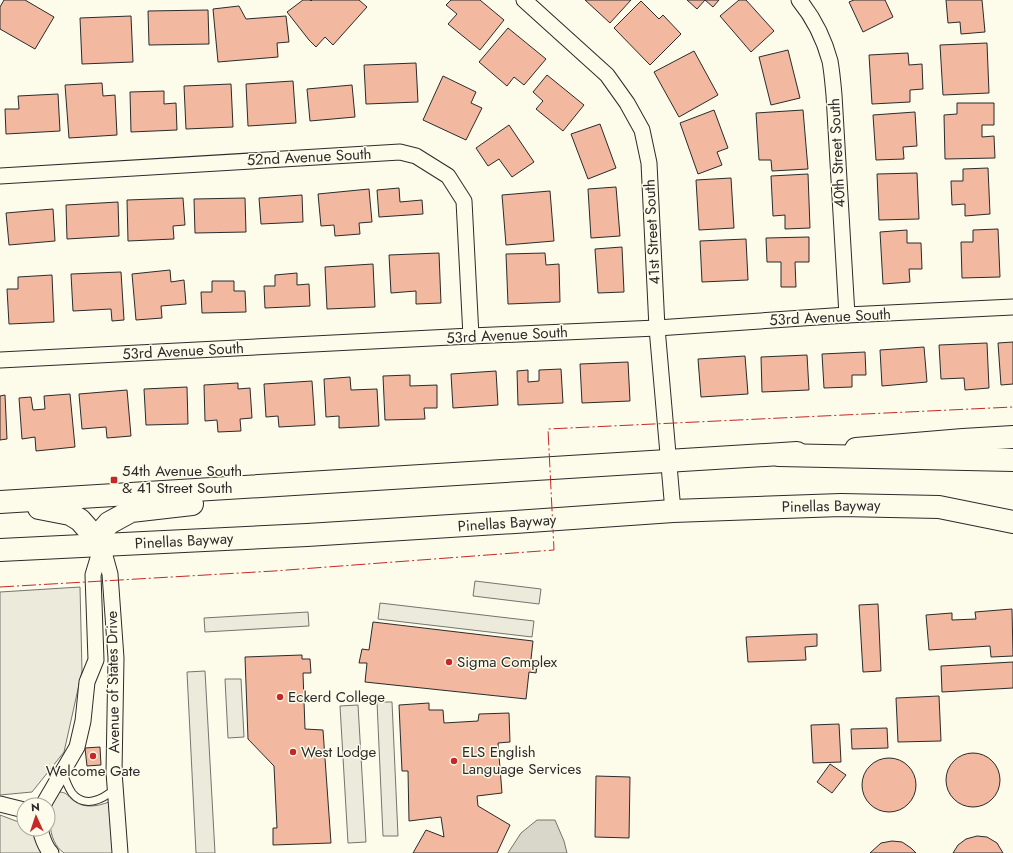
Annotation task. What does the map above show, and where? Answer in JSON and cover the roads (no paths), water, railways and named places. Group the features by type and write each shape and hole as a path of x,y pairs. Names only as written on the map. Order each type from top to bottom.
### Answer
{"main road":[{"path":"0,502 779,455 1013,437"},
{"path":"779,455 1013,460"},
{"path":"102,545 102,530 109,522 131,511 256,497 315,483"},
{"path":"0,502 49,509 70,514 80,520 102,545"},
{"name":"Pinellas Bayway","path":"0,550 445,527 672,511 841,505 939,507 1013,522"}],"street":[{"name":"41st Street South","path":"524,0 606,75 627,103 642,130 649,163 657,328 672,511"},
{"name":"40th Street South","path":"799,0 807,10 821,35 830,62 834,95 847,315"},
{"name":"52nd Avenue South","path":"0,176 400,152 416,156 448,176 464,201 471,336"},
{"name":"53rd Avenue South","path":"0,360 657,328 847,315 1013,307"},
{"name":"Avenue of States Drive","path":"47,797 77,747 84,721 87,682 96,660 92,575 102,545"},
{"name":"Avenue of States Drive","path":"102,545 110,574 116,658 114,772 120,853"},
{"path":"0,804 16,808"},
{"path":"43,837 51,853"}],"lane":[{"path":"62,770 72,792 79,800 91,801 104,798 115,789"}],"place":[{"name":"54th Avenue South & 41 Street South","path":"114,480"},
{"name":"Sigma Complex","path":"449,662"},
{"name":"Eckerd College","path":"280,697"},
{"name":"West Lodge","path":"293,752"},
{"name":"Welcome Gate","path":"93,756"},
{"name":"ELS English Language Services","path":"454,761"}]}
